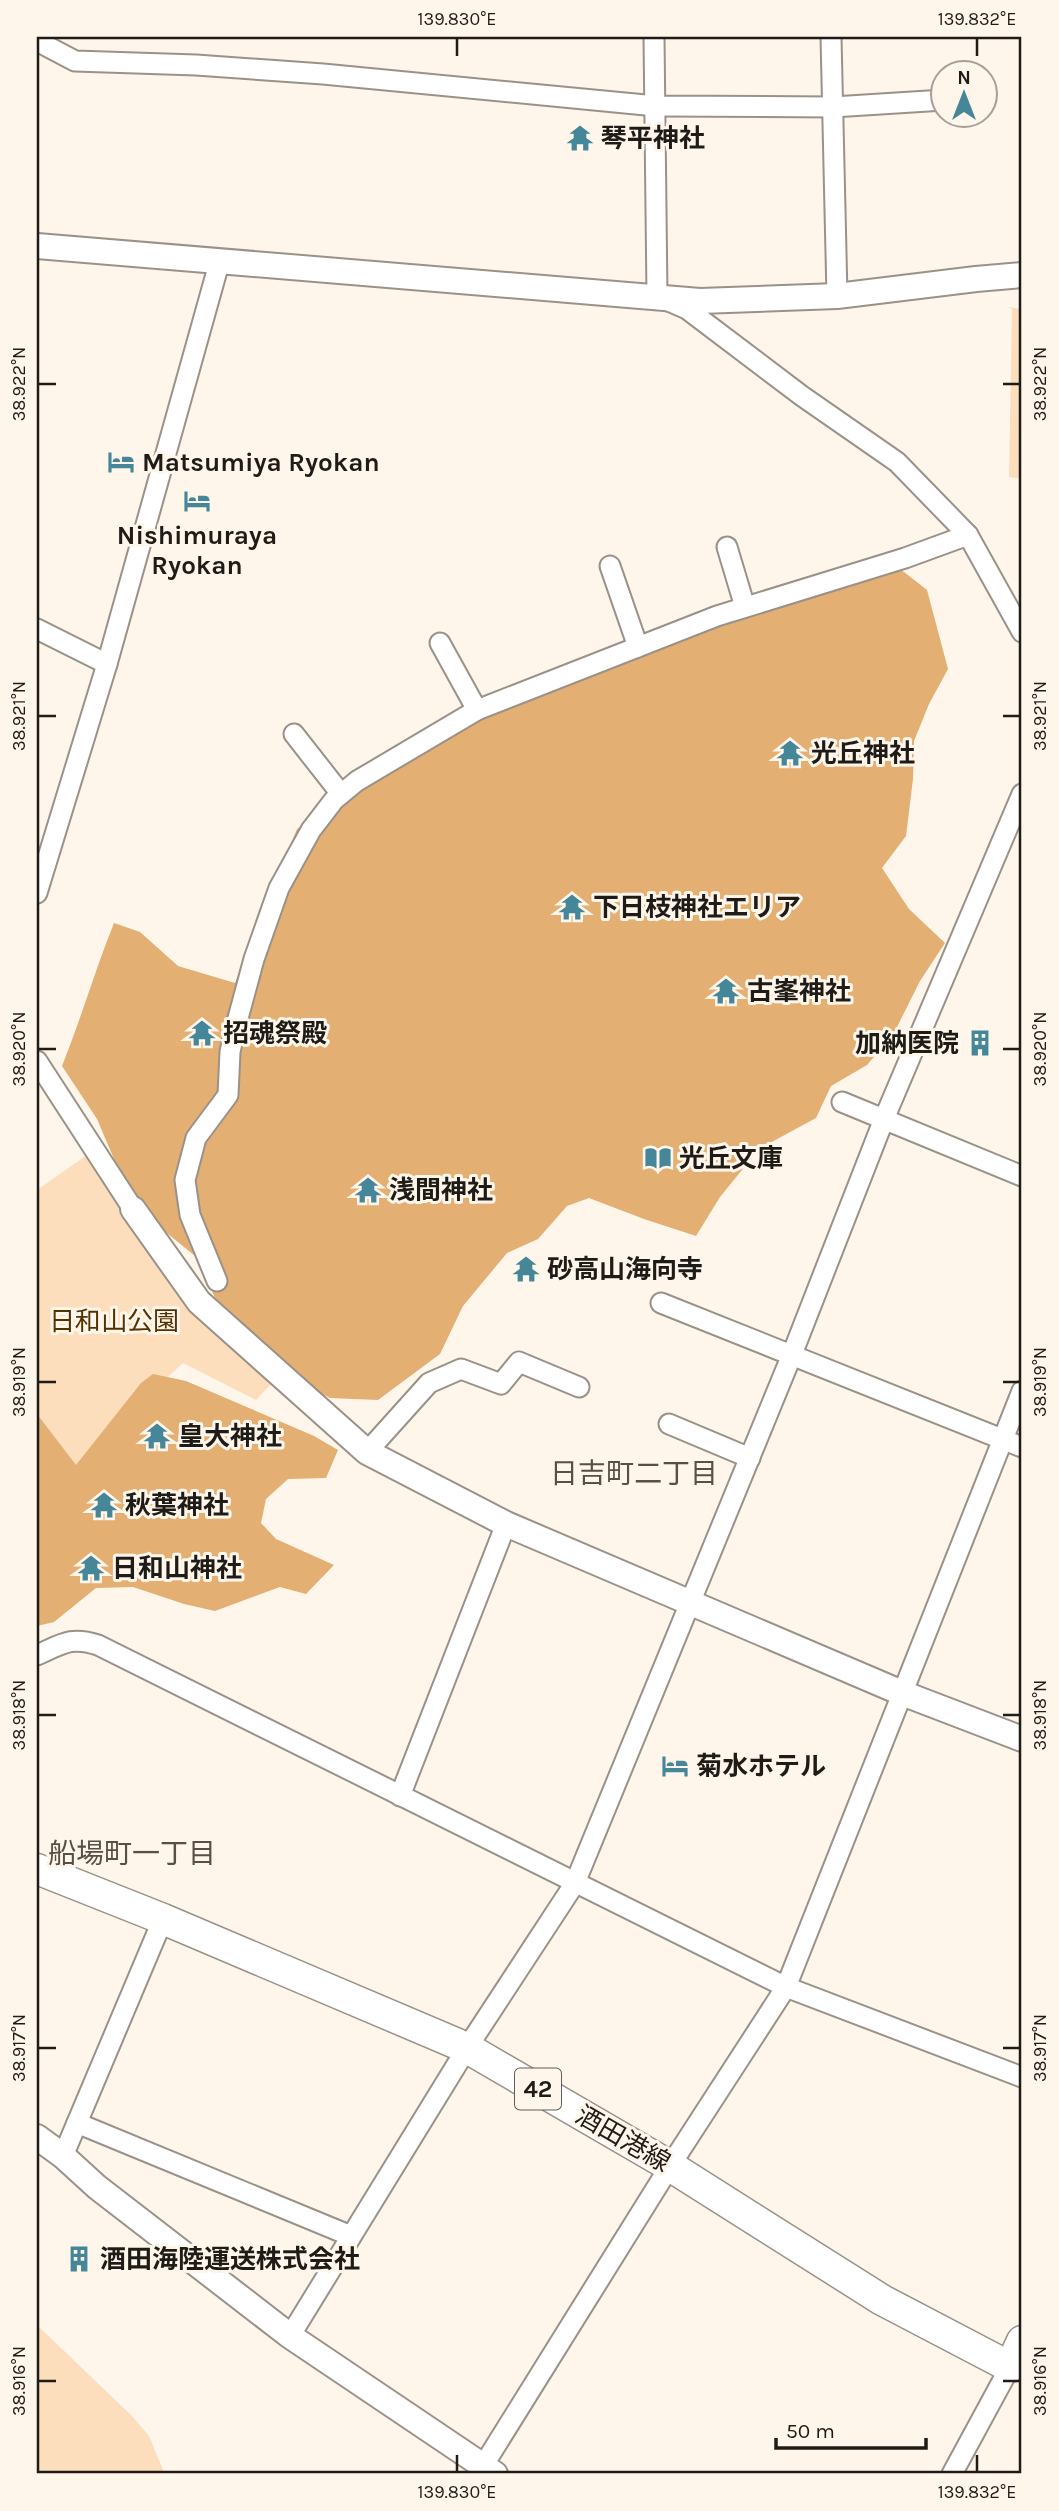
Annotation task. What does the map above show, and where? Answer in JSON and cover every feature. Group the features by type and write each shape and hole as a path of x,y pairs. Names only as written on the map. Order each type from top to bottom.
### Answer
{"main road":[{"name":"酒田港線","path":"37,1869 163,1919 467,2048 670,2166 882,2300 1016,2354"}],"street":[{"path":"654,37 657,296"},
{"path":"831,37 837,296"},
{"path":"37,41 75,61 196,65 323,74 656,106 832,107 930,101"},
{"path":"37,247 700,301 837,296 1022,275"},
{"path":"37,893 107,664 220,260"},
{"path":"657,296 687,309 802,396 897,462 968,535 1022,632"},
{"path":"217,1281 190,1214 186,1180 188,1169 196,1138 228,1095 230,1052 234,1033 254,958 279,888 311,830 341,794 357,781 477,710 745,607 905,558 968,535"},
{"path":"727,547 745,607"},
{"path":"610,566 638,647"},
{"path":"37,629 107,664"},
{"path":"440,643 477,710"},
{"path":"294,734 341,794"},
{"path":"290,2336 467,2048 575,1883 791,1357 884,1119 1022,794"},
{"path":"37,1061 133,1209 199,1302 367,1452 506,1524 902,1693 1022,1739"},
{"path":"842,1102 1022,1176"},
{"path":"661,1303 1022,1447"},
{"path":"367,1452 429,1383 461,1369 501,1384 519,1362 579,1387"},
{"path":"37,2137 97,2187 290,2336 486,2471 670,2166 786,1987 1022,1391"},
{"path":"669,1424 750,1458"},
{"path":"400,1796 506,1524"},
{"path":"37,1655 64,1643 81,1640 98,1645 786,1987 1022,2077"},
{"path":"63,2156 163,1919"},
{"path":"77,2123 351,2236"},
{"path":"952,2474 1016,2354"}],"green space":[{"path":"1007,307 1022,309 1022,479 1009,477 1012,309"},
{"name":"日和山公園","path":"94,1150 185,1287 272,1383 256,1400 183,1363 102,1438 37,1623 37,1190"},
{"path":"37,2325 132,2416 149,2436 163,2470 157,2474 37,2474"}],"shaded area":[{"path":"846,565 895,565 927,590 948,669 929,704 914,741 913,779 906,836 882,868 909,909 945,943 920,981 893,1035 867,1065 831,1086 816,1118 759,1149 720,1197 696,1236 589,1198 567,1206 538,1239 507,1253 463,1306 440,1354 378,1400 330,1398 299,1382 218,1306 200,1260 157,1225 123,1180 97,1119 62,1066 114,923 140,932 178,966 235,983 297,829 425,728 512,697 653,629 733,599"},
{"path":"153,1374 186,1381 314,1436 338,1450 326,1478 288,1479 266,1499 261,1523 276,1539 334,1565 306,1594 280,1587 215,1611 133,1587 96,1588 54,1622 37,1626 37,1414 76,1465 141,1383"}],"place":[{"name":"琴平神社","path":"580,138"},
{"name":"Matsumiya Ryokan","path":"121,462"},
{"name":"Nishimuraya Ryokan","path":"197,501"},
{"name":"光丘神社","path":"790,753"},
{"name":"下日枝神社エリア","path":"572,907"},
{"name":"古峯神社","path":"726,991"},
{"name":"招魂祭殿","path":"202,1033"},
{"name":"加納医院","path":"980,1043"},
{"name":"光丘文庫","path":"658,1158"},
{"name":"浅間神社","path":"368,1190"},
{"name":"砂高山海向寺","path":"526,1269"},
{"name":"皇大神社","path":"157,1436"},
{"name":"秋葉神社","path":"104,1505"},
{"name":"日和山神社","path":"91,1568"},
{"name":"菊水ホテル","path":"675,1766"},
{"name":"酒田海陸運送株式会社","path":"79,2259"}],"district":[{"name":"日吉町二丁目","path":"634,1473"},
{"name":"船場町一丁目","path":"132,1853"}]}
